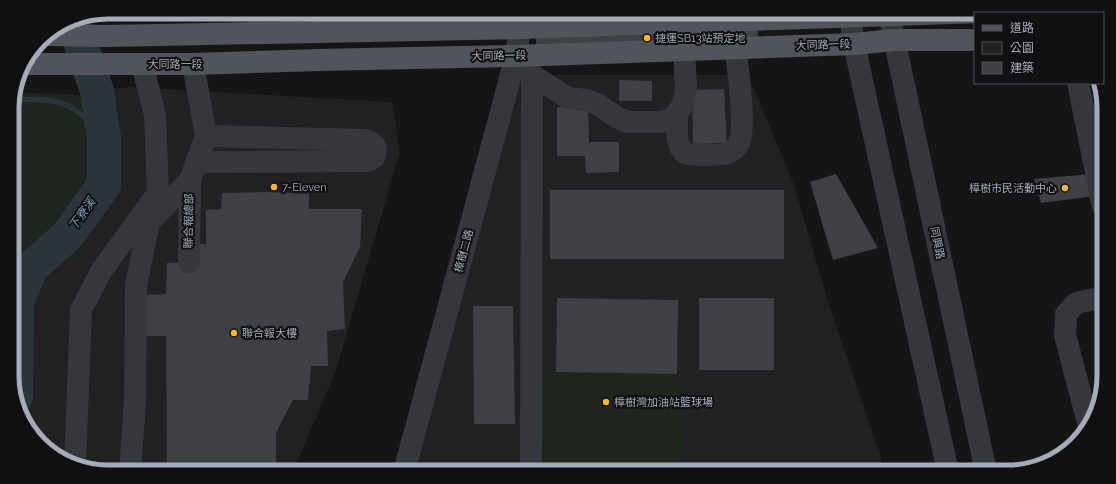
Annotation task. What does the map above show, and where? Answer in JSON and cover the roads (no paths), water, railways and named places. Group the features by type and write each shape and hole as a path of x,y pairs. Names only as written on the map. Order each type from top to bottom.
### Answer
{"main road":[{"path":"57,35 106,36 520,28 768,19"},
{"name":"大同路一段","path":"31,64 194,64 516,56 854,44 894,40 974,40"}],"street":[{"path":"850,19 854,44 946,465"},
{"name":"同興路","path":"890,19 985,465"},
{"name":"樟樹二路","path":"406,465 516,56 520,28"},
{"path":"677,113 678,139 680,147 685,153 692,155 725,154 734,150 739,143 742,130 739,76 735,49"},
{"path":"516,56 532,75 568,98 586,100 597,104 626,122 661,122 670,120 677,113 684,102 686,88 684,50"},
{"path":"75,458 81,310 102,270 158,193 155,115 142,64"},
{"path":"130,465 135,401 136,285 149,222 193,171 206,136 194,64"},
{"path":"531,465 532,75"},
{"path":"1078,84 1094,116 1097,143"},
{"path":"193,171 368,161 374,158 377,150 376,145 365,140 206,136"},
{"name":"聯合報總部","path":"189,262 193,171"},
{"path":"1086,417 1065,335 1066,314 1076,303 1097,298"}],"waterway":[{"name":"下寮溪","path":"19,296 32,267 67,236 104,185 104,138 97,91 74,26"},
{"path":"20,99 47,100 66,105 82,115 104,138"}],"place":[{"name":"捷運SB13站預定地","path":"647,38"},
{"name":"7-Eleven","path":"274,187"},
{"name":"樟樹市民活動中心","path":"1065,188"},
{"name":"聯合報大樓","path":"234,333"},
{"name":"樟樹灣加油站籃球場","path":"606,402"}]}
